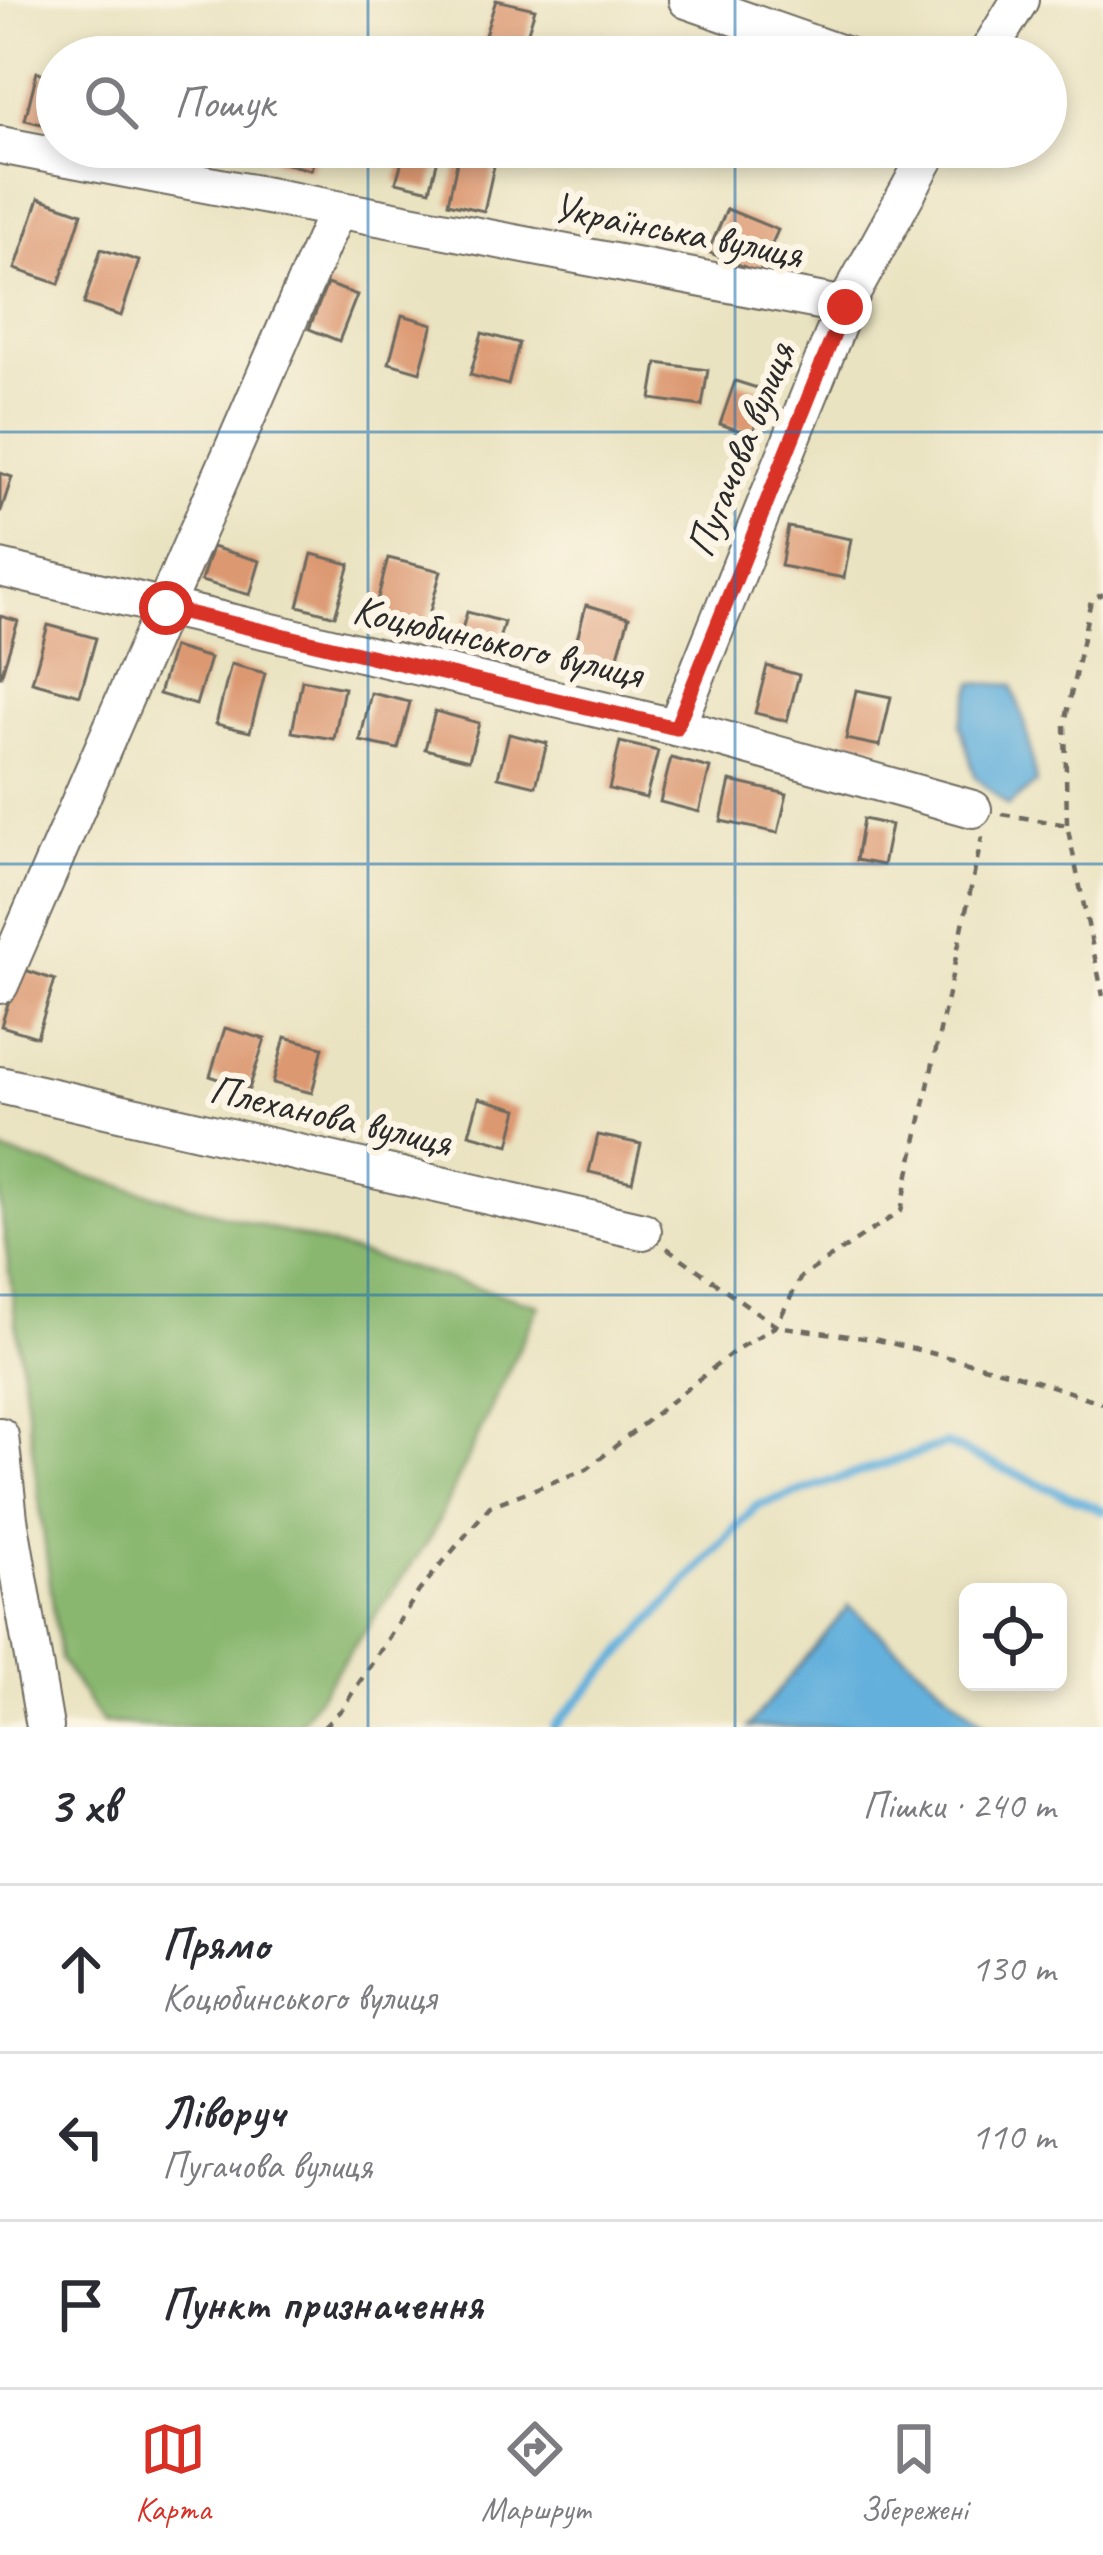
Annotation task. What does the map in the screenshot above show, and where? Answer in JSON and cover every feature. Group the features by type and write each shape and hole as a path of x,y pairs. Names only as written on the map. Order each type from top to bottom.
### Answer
{"street":[{"path":"687,0 790,36"},
{"path":"998,36 1020,0"},
{"name":"Українська вулиця","path":"0,145 36,152"},
{"name":"Українська вулиця","path":"119,168 845,307"},
{"name":"Пугачова вулиця","path":"676,728 845,307 921,168"},
{"path":"0,985 337,210"},
{"name":"Коцюбинського вулиця","path":"0,568 676,728 973,809"},
{"name":"Плеханова вулиця","path":"0,1084 643,1231"},
{"path":"0,1436 6,1547 45,1727"}],"path":[{"path":"1103,594 1091,600 1065,723 1067,825 1103,996"},
{"path":"324,1727 342,1709 419,1591 490,1506 587,1469 737,1349 776,1326 801,1277 901,1211 982,838 973,809 1067,825"},
{"path":"643,1231 776,1326 878,1340 1011,1373 1103,1403"}],"green space":[{"path":"0,1151 539,1305 431,1537 297,1727 102,1723 60,1659 0,1202"}],"water":[{"path":"973,683 1012,685 1026,726 1036,783 1008,806 975,777 960,724"},
{"path":"849,1606 988,1727 748,1727"}],"building":[{"path":"496,0 535,9 527,36 485,36"},
{"path":"36,76 36,123 25,120"},
{"path":"400,168 436,168 430,190 396,182"},
{"path":"456,168 494,168 484,211 448,203"},
{"path":"39,198 82,213 59,284 15,269"},
{"path":"727,209 778,230 759,273 708,252"},
{"path":"101,249 139,261 121,316 84,304"},
{"path":"327,284 357,295 339,341 309,329"},
{"path":"402,315 433,324 420,372 389,363"},
{"path":"482,333 519,343 508,385 470,375"},
{"path":"657,363 708,370 702,406 651,399"},
{"path":"735,381 767,391 752,435 720,424"},
{"path":"0,473 12,477 1,511 0,511"},
{"path":"788,527 851,539 844,578 781,566"},
{"path":"212,547 260,561 250,595 201,581"},
{"path":"312,554 350,564 335,616 298,606"},
{"path":"388,558 441,571 425,630 373,618"},
{"path":"586,605 629,617 615,666 573,654"},
{"path":"467,612 504,622 493,660 456,650"},
{"path":"0,616 18,621 1,676 0,676"},
{"path":"48,625 96,638 80,695 32,682"},
{"path":"173,647 210,658 196,705 159,694"},
{"path":"231,664 265,673 250,732 216,724"},
{"path":"767,666 799,675 787,721 755,713"},
{"path":"302,680 344,688 334,739 292,732"},
{"path":"856,690 891,697 880,746 846,739"},
{"path":"371,693 410,702 398,749 360,741"},
{"path":"435,711 479,723 469,760 425,749"},
{"path":"509,734 547,743 536,786 498,777"},
{"path":"620,742 658,751 646,798 609,789"},
{"path":"671,758 710,768 699,812 660,802"},
{"path":"730,781 787,794 778,833 721,821"},
{"path":"863,819 891,825 883,865 856,860"},
{"path":"19,968 55,980 37,1037 1,1026"},
{"path":"225,1028 265,1039 249,1089 210,1076"},
{"path":"285,1037 323,1047 312,1093 273,1083"},
{"path":"479,1098 518,1109 509,1145 469,1134"},
{"path":"598,1135 641,1144 632,1182 589,1172"}],"waterway":[{"path":"554,1727 756,1506 946,1444 1103,1511"}],"route":[{"path":"166,608 676,728 845,307"}]}
